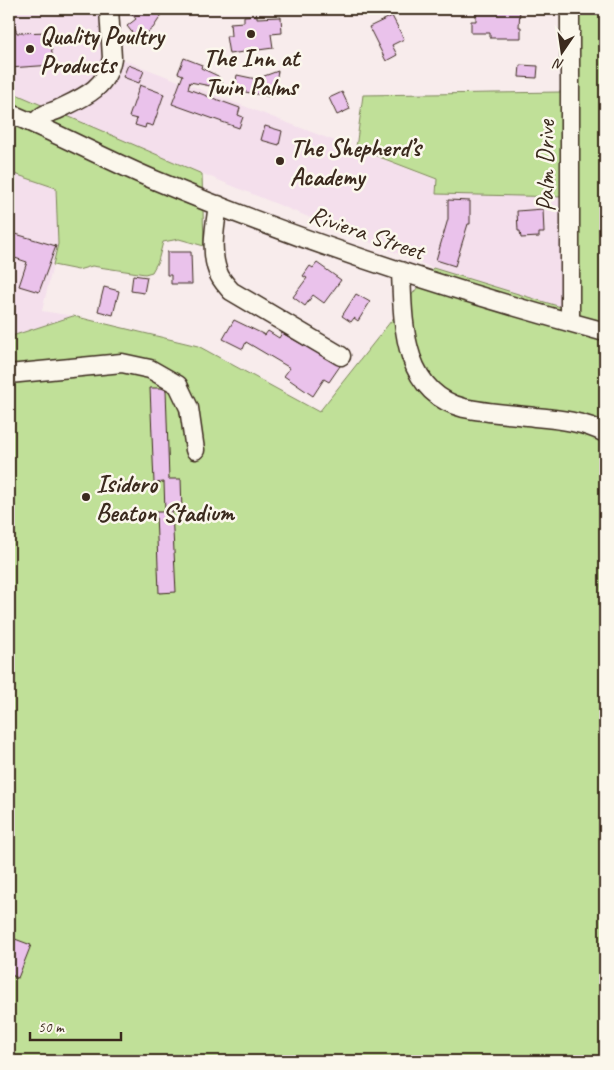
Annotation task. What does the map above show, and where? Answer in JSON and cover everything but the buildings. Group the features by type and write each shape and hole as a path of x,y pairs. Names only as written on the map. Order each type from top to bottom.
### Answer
{"street":[{"path":"34,124 39,117 84,96 104,81 111,66 112,58 109,9"},
{"name":"Palm Drive","path":"570,9 570,322"},
{"name":"Riviera Street","path":"9,113 114,163 218,205 400,271 471,294 605,332"},
{"path":"218,205 214,234 215,264 218,274 224,283 232,291 341,356"},
{"path":"400,271 403,313 411,355 421,379 436,396 462,407 564,420 605,433"},
{"path":"9,374 122,363 150,369 178,385 190,408 195,450"}],"shaded area":[{"path":"9,9 117,9 121,59 437,180 436,194 562,197 561,307 433,268 118,139 9,91"},
{"path":"9,172 56,188 58,244 42,311 73,316 9,337"}],"green space":[{"path":"560,9 605,9 605,1061 9,1061 9,337 73,316 198,346 319,412 433,268 561,307 562,197 436,194 437,179 356,148 363,95 561,92"},
{"path":"9,91 202,174 204,246 179,239 163,242 158,261 152,272 145,274 92,266 78,270 53,265 58,244 56,188 9,172"}],"place":[{"name":"The Inn at Twin Palms","path":"251,34"},
{"name":"Quality Poultry Products","path":"30,49"},
{"name":"The Shepherd’s Academy","path":"280,161"},
{"name":"Isidoro Beaton Stadium","path":"86,497"}]}
